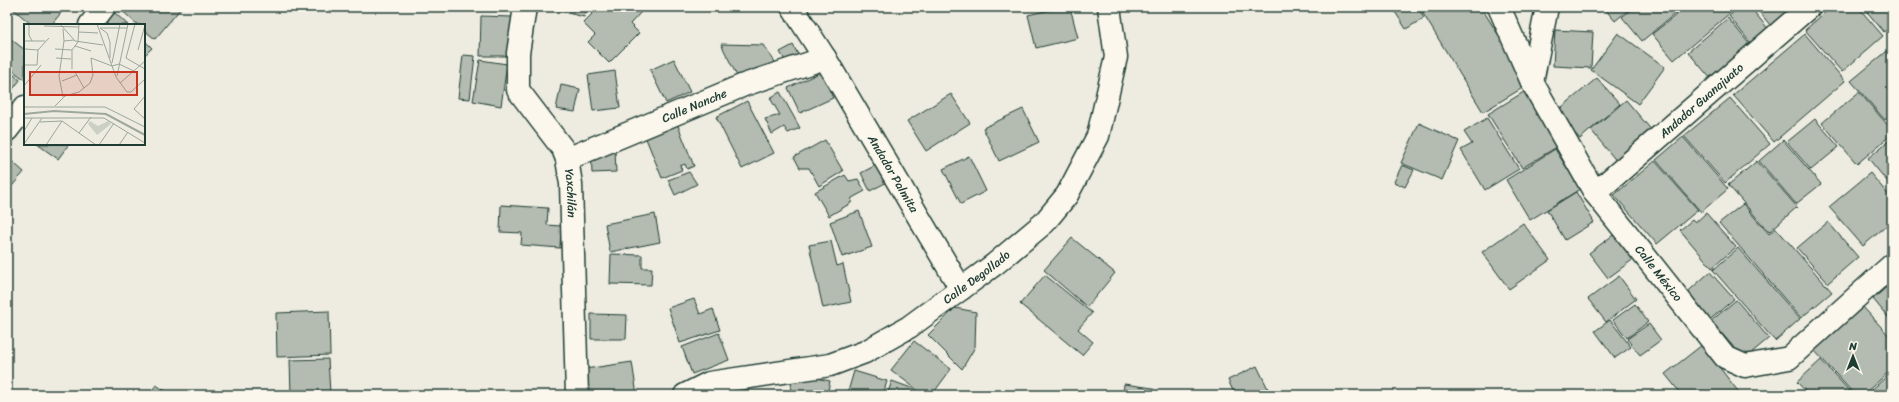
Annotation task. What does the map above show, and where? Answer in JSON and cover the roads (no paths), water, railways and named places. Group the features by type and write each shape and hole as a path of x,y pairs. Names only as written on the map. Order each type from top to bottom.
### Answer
{"street":[{"path":"91,24 104,7"},
{"name":"Yaxchilán","path":"525,7 518,53 518,90 563,149 567,159 571,184 577,395"},
{"name":"Andador Palmita","path":"792,7 824,58 961,289"},
{"name":"Calle Degollado","path":"685,395 709,384 830,366 865,352 909,326 961,289 995,264 1044,223 1067,195 1098,136 1116,57 1109,7"},
{"name":"Calle México","path":"1499,7 1532,82 1595,193 1725,357 1745,366 1789,358 1892,265"},
{"path":"1532,82 1546,7"},
{"name":"Andador Guanajuato","path":"1595,193 1809,7"},
{"name":"Calle Nanche","path":"567,159 744,85 824,58"},
{"path":"7,130 24,108"}]}
